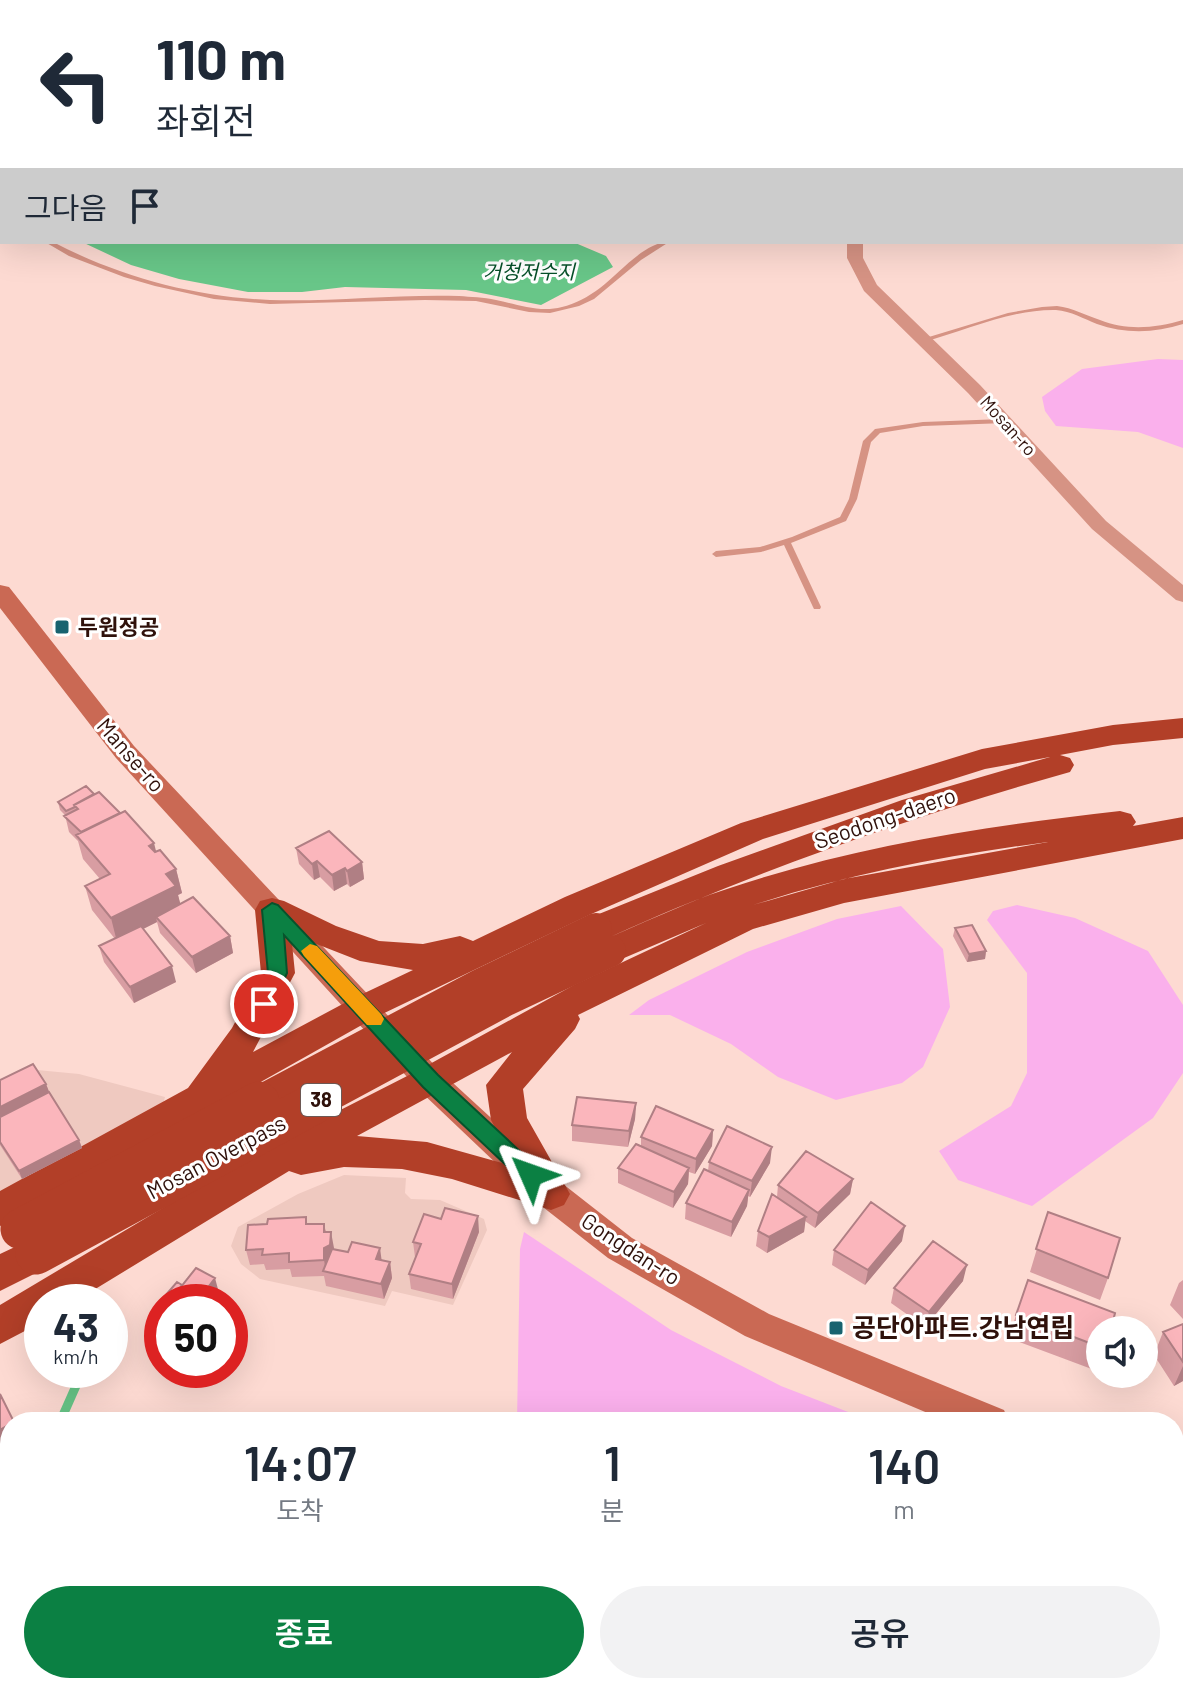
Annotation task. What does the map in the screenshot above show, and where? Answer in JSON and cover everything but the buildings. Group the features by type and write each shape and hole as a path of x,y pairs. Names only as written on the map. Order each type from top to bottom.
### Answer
{"highway":[{"path":"14,1233 196,1103 364,1008 498,943 752,831 982,759 1113,735 1183,728"},
{"name":"Seodong-daero","path":"603,940 692,887 977,786 1183,738"},
{"name":"Seodong-daero","path":"603,940 840,868 1059,829 1183,816"},
{"path":"0,1326 263,1167 430,1081 586,994 742,920 829,895 1183,828"},
{"path":"272,910 335,941 374,955 421,957 498,943"},
{"path":"196,1103 245,1037 278,973 272,910"},
{"name":"Mosan Overpass","path":"14,1233 506,1000 603,940"},
{"path":"551,1194 509,1120 504,1085 586,994"},
{"path":"263,1167 347,1151 404,1152 464,1166 551,1194"},
{"name":"38","path":"0,1274 14,1233"}],"main road":[{"name":"Manse-ro","path":"0,592 125,752 272,910"},
{"name":"Gongdan-ro","path":"272,910 430,1081 551,1194 620,1248 757,1325 967,1412"}],"street":[{"name":"Mosan-ro","path":"855,244 855,258 870,287 1003,421 1099,525 1183,596"}],"lane":[{"path":"52,244 108,271 226,298 267,302 477,299 547,310 580,303 621,277 646,251 662,244"},
{"path":"923,340 1037,310 1057,308 1122,328 1148,329 1183,322"},
{"path":"716,554 787,542 843,519 853,499 867,441 878,431 923,424 1003,421"},
{"path":"787,542 817,607"}],"shaded area":[{"path":"1158,359 1183,360 1183,448 1138,432 1056,426 1045,411 1042,397 1082,369"},
{"path":"1017,905 1075,918 1148,951 1183,1005 1183,1073 1153,1118 1032,1206 958,1180 939,1151 1011,1106 1027,1073 1027,973 987,920 993,911"},
{"path":"901,906 943,949 950,1007 923,1067 902,1083 836,1100 778,1077 731,1044 670,1015 629,1015 649,1000 747,952 837,919"},
{"path":"37,1070 79,1074 165,1097 162,1108 0,1197 0,1090"},
{"path":"344,1175 406,1178 405,1193 411,1199 440,1200 484,1219 487,1230 453,1305 392,1291 385,1306 260,1279 241,1264 231,1246 238,1227 298,1194"},
{"path":"524,1232 671,1330 781,1386 848,1412 517,1412 520,1249"}],"water":[{"name":"거청저수지","path":"86,244 578,244 606,256 613,267 541,305 466,290 345,287 302,292 248,292 179,279 131,265"}],"waterway":[{"path":"64,1412 75,1388"}],"slow traffic":[{"path":"310,951 374,1019"}],"place":[{"name":"두원정공","path":"62,627"},
{"name":"공단아파트.강남연립","path":"836,1328"}],"route":[{"path":"264,1004 278,973 272,910 430,1081 531,1175"}]}
